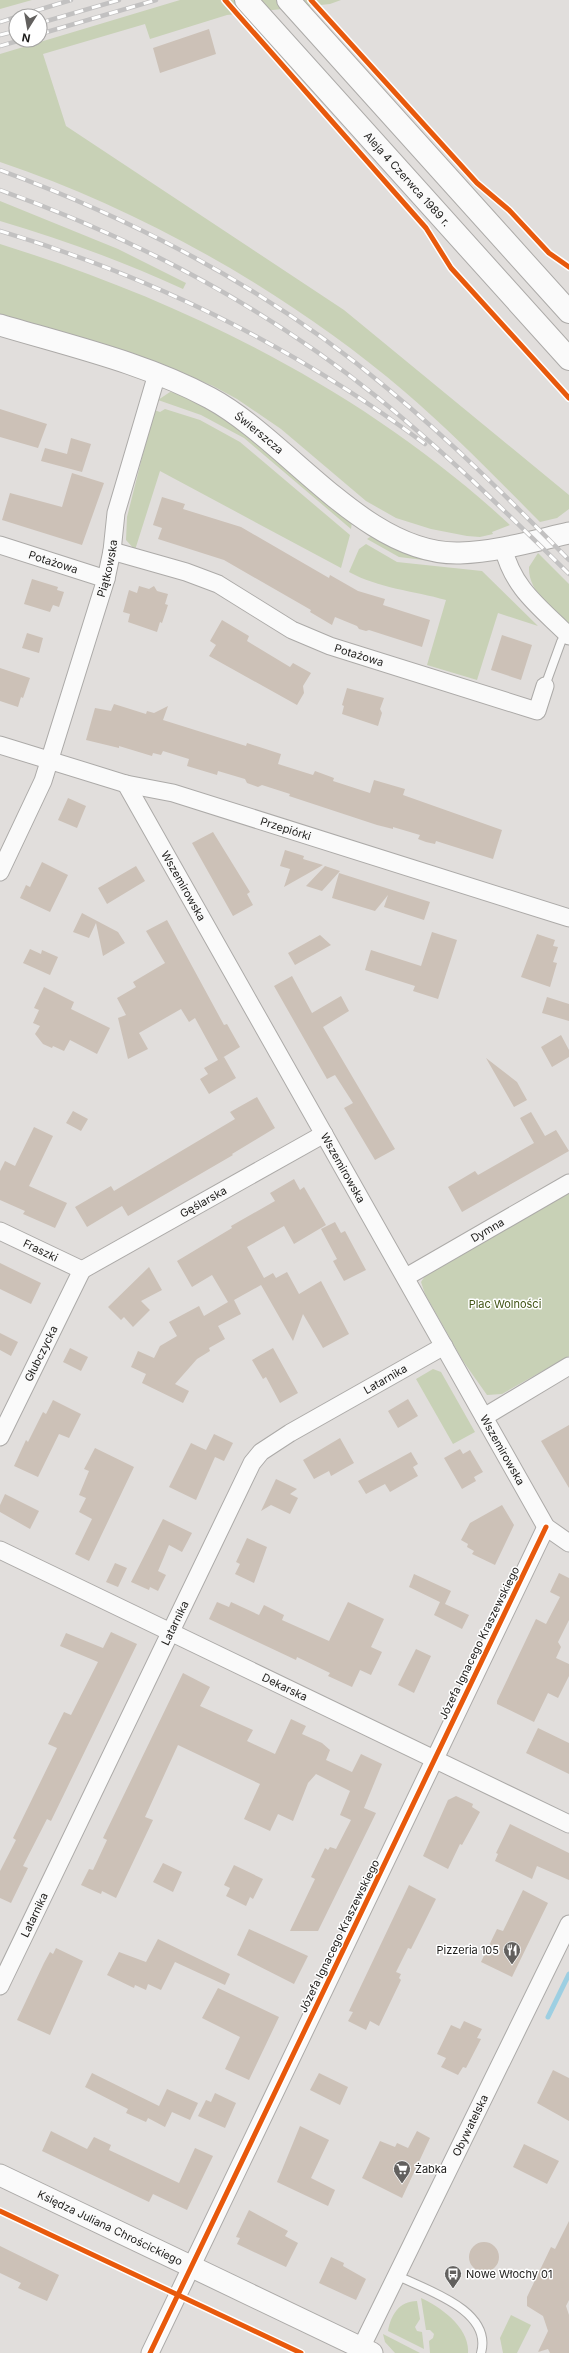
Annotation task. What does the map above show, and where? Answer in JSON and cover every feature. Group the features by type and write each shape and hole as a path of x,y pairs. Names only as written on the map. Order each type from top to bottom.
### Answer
{"main road":[{"name":"Aleja 4 Czerwca 1989 r.","path":"246,0 569,359"},
{"path":"288,0 569,312"}],"street":[{"name":"Świerszcza","path":"0,325 157,374 192,389 227,408 259,431 348,507 399,539 430,550 452,553 503,547 568,534"},
{"name":"Piątkowska","path":"0,872 43,781 106,579 112,550 116,513 157,374"},
{"name":"Potażowa","path":"0,545 106,579"},
{"path":"503,547 508,566 514,580 568,635"},
{"name":"Potażowa","path":"112,550 218,584 292,630 330,646 537,712 545,686"},
{"name":"Przepiórki","path":"0,745 126,784 173,793 569,918"},
{"name":"Wszemirowska","path":"126,784 546,1527 569,1543"},
{"name":"Gęślarska","path":"82,1270 324,1134"},
{"name":"Dymna","path":"406,1277 569,1183"},
{"name":"Fraszki","path":"0,1231 82,1270"},
{"name":"Głubczycka","path":"0,1437 82,1270"},
{"name":"Latarnika","path":"0,1986 252,1463 261,1452 315,1419 444,1346"},
{"path":"484,1417 569,1366"},
{"name":"Józefa Ignacego Kraszewskiego","path":"150,2353 546,1527"},
{"name":"Dekarska","path":"0,1550 435,1758 569,1824"},
{"name":"Obywatelska","path":"366,2351 396,2275 569,1924"},
{"name":"Księdza Juliana Chrościckiego","path":"0,2175 366,2351"}],"lane":[{"name":"Potażowa","path":"545,686 560,642 568,635"},
{"path":"396,2275 469,2313 482,2333 482,2353"}],"green space":[{"path":"0,0 32,0 0,9"},
{"path":"180,0 341,0 330,4 227,15 150,39 145,24 43,54 66,126 344,310 569,495 569,509 557,518 540,522 491,472 405,392 313,321 264,289 213,258 161,230 107,204 0,162 0,54 20,48 48,48 48,40"},
{"path":"0,201 118,249 186,283 183,289 93,252 46,235 0,221"},
{"path":"0,244 69,267 138,294 205,323 271,356 334,392 396,433 454,477 510,525 492,532 493,534 480,537 431,529 396,518 366,501 281,429 237,399 213,386 155,362 0,315"},
{"path":"170,392 189,397 212,410 264,447 352,522 351,529 244,438 201,415 158,400"},
{"path":"165,409 200,420 240,442 350,535 341,568 160,471 135,550 126,540 127,517 154,410 160,412"},
{"path":"373,535 425,558 440,562 399,557 367,539"},
{"path":"366,544 397,562 482,571 538,626 498,613 477,680 427,665 446,600 384,586 349,572 359,549"},
{"path":"538,553 569,584 569,624 549,606 537,592 533,584 529,567"},
{"name":"Plac Wolności","path":"569,1192 569,1356 502,1394 487,1395 463,1361 425,1294 421,1282 425,1276"},
{"path":"433,1369 441,1372 475,1432 453,1444 416,1379"},
{"path":"421,2298 445,2313 459,2327 464,2335 468,2353 430,2353 429,2341 433,2338 434,2334 430,2330 426,2330"},
{"path":"417,2301 420,2319 415,2327 417,2331 422,2332 424,2349 388,2331 391,2320 397,2310 405,2303"},
{"path":"511,2315 531,2325 517,2353 503,2353 500,2338"},
{"path":"383,2334 420,2353 395,2353 385,2342"}],"building":[{"path":"209,29 216,54 160,73 153,48"},
{"path":"0,409 47,424 38,448 0,437"},
{"path":"71,438 91,444 82,472 41,461 45,448 67,454"},
{"path":"72,473 104,483 82,545 2,520 10,493 62,507"},
{"path":"162,497 185,504 183,509 241,527 329,578 330,575 358,591 385,599 383,605 430,620 422,647 369,630 366,631 359,629 357,626 335,617 332,625 310,612 311,610 224,560 158,539 162,528 153,525"},
{"path":"32,579 58,587 57,590 64,592 59,607 53,605 50,612 24,604"},
{"path":"139,586 149,589 154,586 157,591 168,594 165,604 168,605 162,623 160,622 157,632 128,622 130,614 123,612 129,590 137,593"},
{"path":"222,620 249,636 247,641 290,667 293,663 311,673 303,686 304,693 297,705 209,656 216,645 210,641"},
{"path":"27,633 43,638 39,653 22,648"},
{"path":"502,635 532,645 521,680 491,670"},
{"path":"0,668 30,678 18,707 0,701"},
{"path":"347,688 384,698 380,709 382,713 378,726 342,714 344,706 342,705"},
{"path":"114,704 146,714 147,711 154,713 168,706 163,720 246,746 247,743 281,754 278,764 313,775 315,771 334,778 333,781 370,793 374,780 405,789 403,795 502,830 493,859 436,841 435,844 426,842 418,839 420,835 393,827 393,829 377,825 289,796 290,794 262,785 258,787 247,783 245,779 218,771 217,775 187,766 189,759 163,751 161,755 153,753 152,756 119,746 119,748 86,740 95,708 111,711"},
{"path":"68,798 86,806 77,828 58,820"},
{"path":"213,832 250,892 247,894 253,905 233,916 192,843"},
{"path":"285,850 304,856 303,859 323,865 284,887 290,869 280,866"},
{"path":"42,862 68,875 50,912 20,898 26,885 30,887"},
{"path":"136,866 145,881 107,904 98,888"},
{"path":"325,866 340,871 322,891 306,886"},
{"path":"339,873 430,902 424,920 384,907 388,895 375,911 332,898"},
{"path":"82,913 118,932 125,943 103,956 96,923 89,938 73,932"},
{"path":"167,920 224,1025 227,1024 240,1047 222,1058 224,1057 236,1078 209,1094 200,1079 208,1074 204,1068 218,1060 195,1018 189,1022 181,1009 139,1033 148,1049 128,1059 118,1018 126,1015 117,998 136,987 133,982 165,963 146,931"},
{"path":"432,932 457,940 438,999 413,991 415,986 365,970 371,950 421,966"},
{"path":"537,934 555,940 553,946 558,947 553,962 557,963 550,987 521,977"},
{"path":"320,935 331,945 295,965 288,953"},
{"path":"30,949 41,954 42,950 58,957 50,975 23,963"},
{"path":"292,976 312,1013 341,996 349,1011 323,1027 395,1149 375,1160 344,1108 353,1103 335,1075 327,1079 274,986"},
{"path":"44,987 74,1002 71,1009 110,1028 97,1054 70,1040 64,1051 53,1046 52,1048 43,1044 35,1034 40,1026 33,1023 39,1010 34,1008"},
{"path":"547,997 569,1004 569,1021 542,1013"},
{"path":"561,1035 569,1050 569,1057 552,1067 541,1047"},
{"path":"486,1058 517,1082 527,1100 514,1107"},
{"path":"257,1097 275,1128 232,1154 233,1155 128,1216 122,1206 87,1227 75,1207 111,1186 114,1191 235,1119 230,1112"},
{"path":"73,1111 88,1119 81,1131 66,1123"},
{"path":"531,1112 545,1136 556,1130 569,1151 462,1212 448,1187 475,1171 478,1175 534,1143 520,1118"},
{"path":"34,1127 53,1136 29,1186 67,1203 55,1228 23,1214 25,1211 0,1200 0,1171 5,1161 15,1166"},
{"path":"294,1179 300,1190 304,1187 326,1225 294,1244 284,1226 247,1247 264,1278 273,1273 276,1278 287,1272 299,1294 321,1281 349,1334 323,1348 303,1314 293,1341 261,1285 234,1300 241,1314 218,1326 225,1339 209,1348 210,1351 197,1359 175,1384 189,1391 183,1403 142,1383 146,1374 131,1367 138,1351 154,1358 160,1346 177,1336 169,1322 199,1306 204,1316 228,1302 212,1275 192,1287 177,1261 232,1228 231,1226 275,1201 270,1193"},
{"path":"335,1222 341,1233 345,1231 366,1270 344,1281 333,1261 337,1259 321,1229"},
{"path":"0,1263 41,1283 31,1304 0,1289"},
{"path":"149,1267 162,1290 141,1301 150,1310 133,1327 124,1317 121,1320 108,1307"},
{"path":"0,1333 18,1342 11,1356 0,1350"},
{"path":"70,1348 88,1357 81,1371 63,1362"},
{"path":"273,1348 298,1393 280,1403 266,1377 263,1379 252,1360"},
{"path":"408,1399 418,1416 398,1428 388,1411"},
{"path":"53,1400 81,1414 69,1438 59,1434 38,1477 14,1466 26,1440 28,1442 43,1412 46,1414"},
{"path":"569,1425 569,1488 541,1441"},
{"path":"214,1434 233,1443 224,1461 215,1457 196,1500 169,1487 191,1443 206,1450"},
{"path":"340,1438 354,1463 331,1476 329,1471 314,1479 303,1460"},
{"path":"95,1448 134,1467 89,1561 75,1554 92,1519 79,1512 86,1498 79,1495 89,1471 84,1469"},
{"path":"460,1449 463,1454 470,1450 483,1472 474,1477 476,1481 462,1489 444,1458"},
{"path":"411,1452 418,1464 413,1467 418,1476 390,1492 385,1484 366,1494 358,1481"},
{"path":"276,1479 297,1489 290,1494 298,1498 290,1514 271,1505 261,1511"},
{"path":"5,1494 39,1511 30,1529 0,1512 0,1505"},
{"path":"502,1505 514,1525 495,1565 472,1554 474,1551 467,1547 468,1544 461,1540 470,1523"},
{"path":"163,1519 192,1533 182,1552 169,1545 158,1571 166,1575 158,1591 150,1587 149,1590 131,1582"},
{"path":"247,1538 267,1547 254,1583 235,1574 240,1564 236,1562"},
{"path":"115,1563 127,1568 118,1587 106,1582"},
{"path":"559,1573 569,1578 569,1620 558,1642 561,1647 556,1658 569,1664 569,1676 558,1698 548,1693 534,1722 497,1704 497,1701 536,1619 546,1624 560,1597 550,1592"},
{"path":"414,1574 451,1591 445,1604 469,1615 462,1629 434,1615 440,1602 409,1587"},
{"path":"217,1602 229,1607 231,1602 259,1615 264,1605 284,1615 282,1620 329,1641 348,1602 384,1619 371,1647 382,1652 371,1675 360,1670 352,1687 328,1676 330,1673 297,1657 296,1660 209,1619"},
{"path":"111,1632 137,1644 51,1821 47,1819 23,1866 28,1868 11,1903 0,1898 0,1871 16,1840 13,1838 57,1748 48,1744 64,1712 71,1715 98,1662 60,1646 66,1633 103,1648"},
{"path":"416,1649 431,1656 414,1693 398,1685"},
{"path":"183,1673 210,1687 200,1706 253,1730 247,1741 275,1754 291,1719 306,1726 302,1734 322,1743 330,1750 326,1760 352,1772 361,1754 382,1764 364,1808 376,1813 318,1931 290,1931 315,1879 311,1877 325,1848 328,1850 330,1847 336,1849 351,1820 340,1815 350,1791 316,1774 308,1783 293,1821 278,1814 270,1831 244,1819 260,1784 178,1745 145,1817 153,1820 116,1898 102,1891 101,1894 81,1885 89,1869 93,1870 107,1840 103,1838"},
{"path":"538,1728 569,1743 569,1774 526,1753"},
{"path":"456,1796 473,1804 472,1807 480,1812 462,1845 460,1844 448,1869 423,1856 448,1800"},
{"path":"510,1824 569,1853 569,1880 537,1866 532,1879 495,1861 498,1854 496,1853"},
{"path":"163,1863 182,1872 173,1892 153,1882"},
{"path":"234,1865 263,1879 253,1899 250,1897 246,1906 226,1896 230,1888 224,1885"},
{"path":"409,1885 436,1899 411,1949 408,1948 396,1972 401,1974 399,1978 401,1980 379,2026 370,2021 366,2030 348,2021 353,2012 349,2011"},
{"path":"523,1890 548,1903 512,1977 481,1962 497,1929 503,1931"},
{"path":"249,1929 308,1956 294,1984 237,1955"},
{"path":"158,1939 230,1974 225,1985 175,1962 161,1990 148,1984 146,1990 135,1985 134,1988 107,1975 119,1952 146,1962"},
{"path":"56,1948 83,1961 50,2035 17,2020 44,1963 50,1952 53,1954"},
{"path":"218,1988 279,2017 249,2080 225,2069 240,2037 202,2018"},
{"path":"464,2021 482,2029 477,2038 481,2039 466,2068 463,2067 458,2075 441,2067 446,2058 437,2054 451,2025 460,2029"},
{"path":"553,2070 569,2078 569,2121 537,2103"},
{"path":"92,2073 159,2106 167,2089 198,2103 190,2120 172,2112 165,2127 148,2118 146,2122 126,2113 128,2109 85,2087"},
{"path":"319,2073 348,2087 340,2105 310,2090"},
{"path":"215,2093 236,2103 225,2128 198,2116 206,2100 211,2102"},
{"path":"300,2126 329,2140 311,2178 335,2190 328,2206 277,2182"},
{"path":"51,2131 87,2149 94,2137 111,2145 109,2150 179,2183 195,2148 213,2156 187,2210 153,2194 149,2202 42,2151"},
{"path":"417,2131 430,2138 402,2198 362,2178 380,2141 395,2147 397,2143 408,2148"},
{"path":"524,2144 559,2161 547,2184 513,2167"},
{"path":"249,2210 288,2231 285,2236 298,2243 286,2267 237,2244 240,2238 236,2237"},
{"path":"569,2221 569,2300 566,2306 569,2315 569,2353 550,2353 548,2349 538,2352 548,2331 543,2316 527,2306 527,2297 551,2247 555,2249"},
{"path":"484,2242 495,2246 499,2257 495,2268 484,2272 473,2268 469,2257 473,2246"},
{"path":"0,2246 59,2275 47,2301 18,2288 21,2283 0,2273"},
{"path":"331,2257 344,2263 343,2266 366,2279 356,2300 319,2283"}],"waterway":[{"path":"548,2017 569,1974"}],"railway":[{"path":"44,8 71,0"},
{"path":"48,21 119,0"},
{"path":"48,32 156,0"},
{"path":"0,22 8,20"},
{"path":"0,35 8,33"},
{"path":"0,46 8,44"},
{"path":"0,170 52,190 154,237 204,263 299,321 344,354 412,409 481,472 569,560"},
{"path":"0,190 100,230 149,253 197,278 290,333 377,397 427,439 569,574"},
{"path":"0,231 57,249 113,270 168,293 222,319 275,347 326,377 376,409 425,444"}],"cycle path":[{"path":"225,0 426,228 451,268 569,398"},
{"path":"311,0 477,183 509,210 549,253 569,267"},
{"path":"150,2353 546,1527"},
{"path":"0,2211 301,2353"}],"place":[{"name":"Pizzeria 105","path":"512,1965"},
{"name":"Żabka","path":"402,2184"},
{"name":"Nowe Włochy 01","path":"453,2289"}]}
